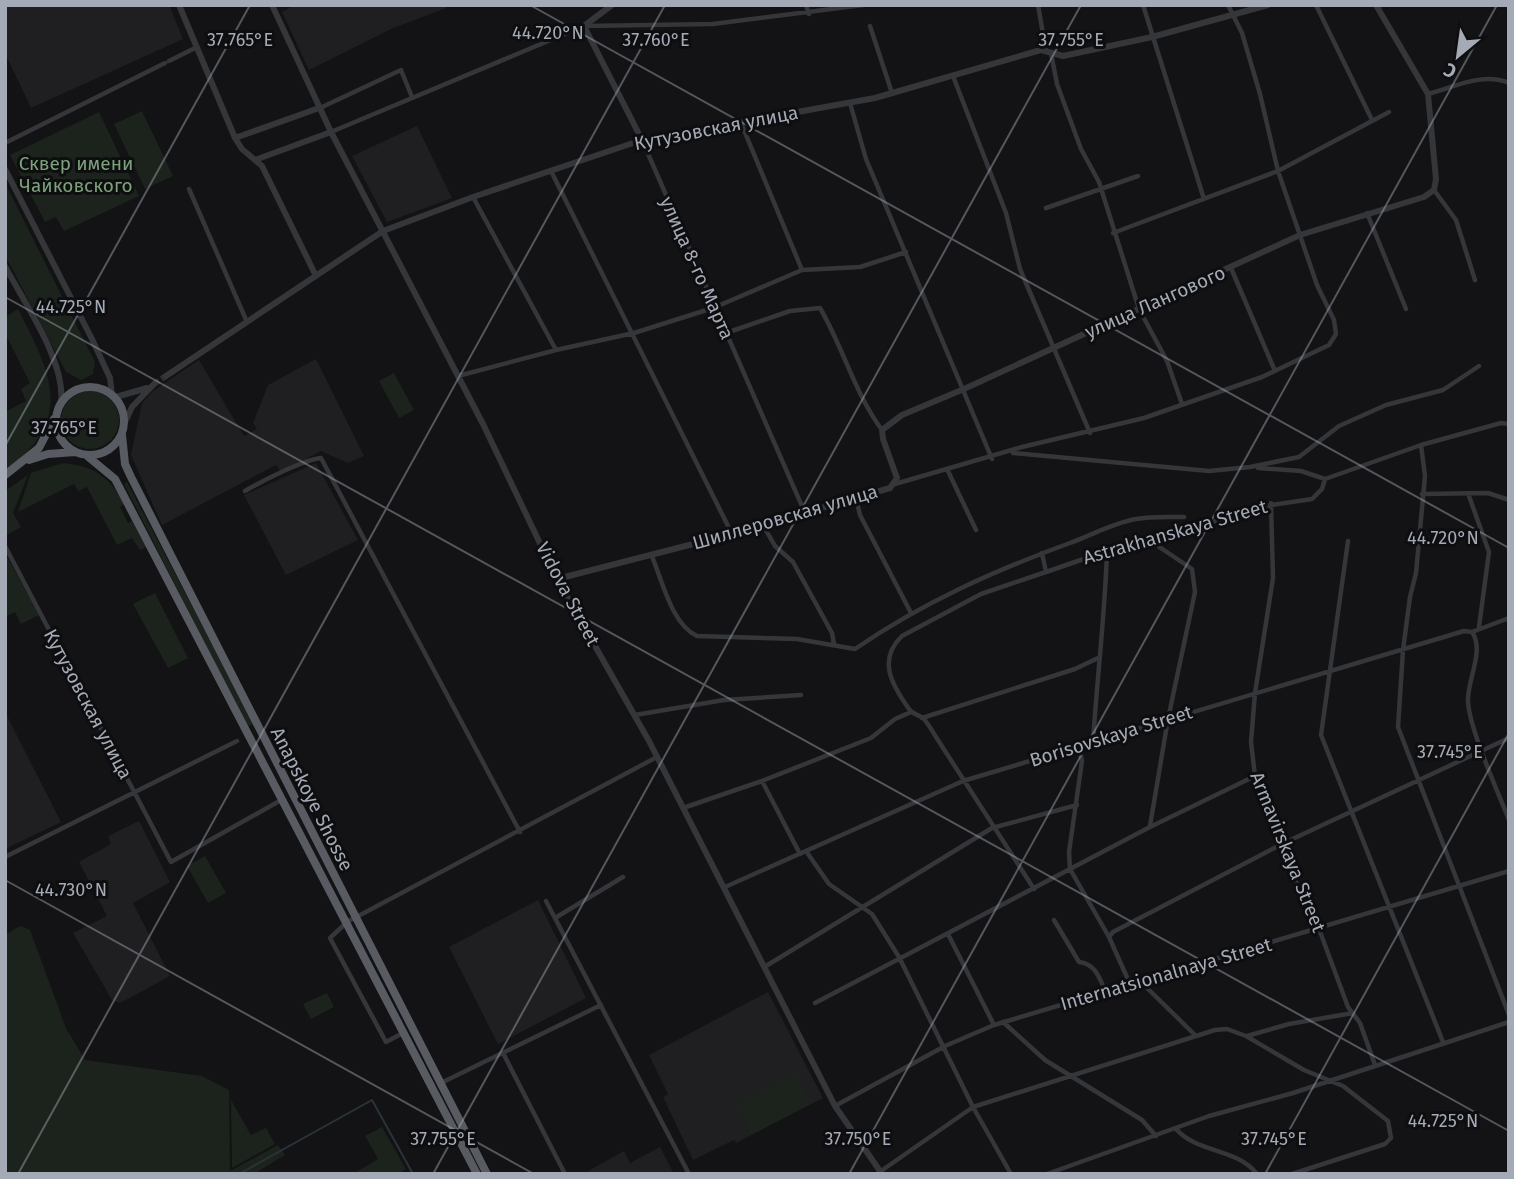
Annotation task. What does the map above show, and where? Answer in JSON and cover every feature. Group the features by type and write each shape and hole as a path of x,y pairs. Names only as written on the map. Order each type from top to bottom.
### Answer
{"highway":[{"path":"5,475 26,460 46,437 61,403 80,388 97,387 114,395 125,422 122,435 107,451 48,454 26,460"},
{"path":"57,413 57,427 62,440 83,454"},
{"name":"Anapskoye Shosse","path":"122,435 125,464 131,477 351,920 403,1033 477,1174"},
{"name":"Anapskoye Shosse","path":"83,454 115,479 487,1174"}],"street":[{"path":"178,5 235,138 242,149 262,166 316,276"},
{"name":"Vidova Street","path":"272,5 319,108 458,376 557,579 635,715 766,966 835,1106 881,1172"},
{"path":"255,160 331,132 584,26 612,5"},
{"path":"806,5 809,14"},
{"path":"584,26 713,24 809,14 863,5"},
{"path":"1038,5 1067,110 1101,187 1113,233 1139,309 1167,361 1182,404"},
{"path":"1143,5 1203,199"},
{"path":"1228,5 1264,105 1278,171 1300,235"},
{"name":"Кутузовская улица","path":"166,376 383,231 473,197 642,140 850,103 1041,50 1063,56 1152,37 1268,5"},
{"path":"1316,5 1372,120"},
{"path":"1376,5 1429,94 1436,179 1434,190 1456,220 1475,280"},
{"name":"улица 8-го Марта","path":"584,26 642,140 713,308 805,513"},
{"path":"870,26 892,93"},
{"path":"5,144 195,48"},
{"path":"235,138 319,108 401,70 412,97"},
{"path":"953,76 1006,213 1020,269 1090,433"},
{"path":"1429,94 1474,79 1498,78 1509,82"},
{"path":"850,103 866,159 992,458"},
{"path":"1113,233 1278,171 1389,112"},
{"path":"741,122 802,270"},
{"path":"5,169 92,339 110,378 114,395 151,386 132,407 125,422"},
{"path":"551,171 732,534"},
{"path":"1046,208 1138,176"},
{"path":"188,188 247,322"},
{"name":"улица Лангового","path":"882,430 902,415 1300,235 1424,197 1434,190"},
{"path":"473,197 556,349"},
{"path":"1367,213 1406,309"},
{"name":"Шиллеровская улица","path":"557,579 732,534 895,484 1090,433 1275,371 1329,345 1336,334 1336,326 1317,285 1300,235"},
{"path":"458,376 556,349 634,333 713,308 802,270 860,267 906,252"},
{"path":"5,266 52,357 62,386 61,403"},
{"path":"1231,268 1275,371"},
{"path":"726,333 790,311 820,308 840,343 872,416 882,430 896,472 895,484"},
{"path":"1251,467 1299,457 1339,426 1386,405 1443,390 1479,366"},
{"name":"Astrakhanskaya Street","path":"911,712 889,671 887,655 902,636 970,600 1107,551 1196,529 1244,509 1312,499 1322,489 1325,479 1421,445 1501,423 1509,424"},
{"path":"1421,445 1426,476 1422,494 1416,573 1403,650 1398,727 1509,1015"},
{"name":"Шиллеровская улица","path":"1011,452 1209,471 1251,467"},
{"path":"245,491 272,475 281,475 311,459 321,458 520,832"},
{"path":"1251,467 1301,471 1325,479"},
{"path":"948,471 976,530"},
{"path":"1422,494 1457,491 1469,496 1488,494 1509,500"},
{"path":"1469,496 1489,552 1479,627"},
{"path":"856,498 860,514 911,613"},
{"name":"Armavirskaya Street","path":"1271,503 1273,578 1255,693 1251,742 1255,776 1272,808 1298,888 1319,929 1353,1013 1360,1023 1375,1065"},
{"name":"Astrakhanskaya Street","path":"651,554 675,611 688,632 697,636 834,644 855,649 911,613 921,611 977,578 1117,524 1138,519 1184,517"},
{"path":"763,525 775,546 793,562 832,633 834,644"},
{"path":"1149,540 1192,569 1195,592 1168,719 1150,827"},
{"path":"1348,541 1321,735 1350,814 1412,968 1420,979 1443,1042"},
{"name":"Кутузовская улица","path":"5,546 171,862 284,799"},
{"path":"1093,743 1099,657 1105,616 1107,551"},
{"path":"1042,553 1046,572"},
{"name":"Borisovskaya Street","path":"725,887 963,781 1464,631 1472,632 1479,627 1509,618"},
{"path":"1472,632 1476,654 1468,704 1509,820"},
{"path":"922,718 1076,668 1099,657"},
{"path":"635,715 724,700 801,695"},
{"path":"684,808 871,738 895,719 911,712 922,718 1034,888"},
{"path":"1109,937 1113,932 1284,843 1509,738"},
{"path":"5,857 237,741"},
{"path":"1079,747 1082,761 1069,852 1070,869 1109,937 1130,984"},
{"path":"403,1033 386,1042 330,938 351,920 657,757"},
{"path":"815,1003 1150,827 1255,776"},
{"path":"762,781 803,853 829,884 873,914 899,957 973,1107 1011,1174"},
{"path":"766,966 992,828 1077,805"},
{"name":"Internatsionalnaya Street","path":"835,1106 945,1046 994,1025 1509,871"},
{"path":"555,918 623,877"},
{"path":"546,901 689,1174"},
{"path":"1054,920 1079,962 1094,969 1106,992"},
{"path":"948,934 994,1025"},
{"path":"1141,982 1196,1036"},
{"path":"432,1088 601,1005"},
{"path":"1246,1036 1289,1024 1353,1013"},
{"path":"1003,1022 1045,1060 1142,1120 1156,1136"},
{"path":"1047,1174 1176,1129 1509,1022"},
{"path":"881,1172 973,1107 1196,1036 1227,1029 1246,1036 1304,1070 1343,1086 1388,1121 1391,1138 1385,1144 1295,1173"},
{"path":"503,1053 565,1174"},
{"path":"1176,1129 1186,1138 1248,1165 1257,1174"}],"shaded area":[{"path":"5,5 169,5 183,39 31,108 5,53"},
{"path":"295,5 447,5 446,8 393,28 309,70 282,12"},
{"path":"417,126 452,198 387,222 352,156"},
{"path":"316,359 364,456 348,463 321,451 281,472 276,465 162,525 131,455 142,403 153,391 199,360 244,436 257,429 253,423 268,385"},
{"path":"316,463 358,540 286,575 244,495"},
{"path":"5,712 61,822 5,849"},
{"path":"139,821 170,882 133,903 170,976 120,1003 112,1000 73,933 107,916 79,862 111,844 108,836"},
{"path":"538,900 586,998 498,1044 449,947"},
{"path":"768,992 823,1098 736,1143 734,1140 693,1160 663,1097 668,1094 649,1055"},
{"path":"660,1147 674,1174 590,1174 588,1171 624,1151 630,1163"}],"green space":[{"path":"142,111 173,176 145,189 114,124"},
{"name":"Сквер имени Чайковского","path":"99,112 139,196 64,231 56,217 45,222 10,155"},
{"path":"5,183 95,362 93,374 81,380 66,372 5,255"},
{"path":"18,309 47,375 49,414 42,433 27,451 5,470 5,412 26,401 21,389 30,383 5,333 5,317"},
{"path":"394,373 414,410 399,418 379,381"},
{"path":"90,391 101,393 114,404 119,420 117,431 106,444 90,449 79,447 66,436 61,420 63,409 74,396"},
{"path":"63,463 92,470 113,486 125,503 120,507 128,523 132,521 146,547 140,550 132,538 117,545 87,487 78,491 74,484 18,512 31,473"},
{"path":"28,475 13,513 21,527 7,535 5,491"},
{"path":"127,482 254,724 247,727 124,484"},
{"path":"5,553 39,615 21,624 15,612 5,617"},
{"path":"155,593 188,658 168,668 133,604"},
{"path":"205,856 226,893 208,903 187,866"},
{"path":"20,926 30,930 66,1028 85,1060 202,1076 229,1090 230,1171 278,1145 285,1155 254,1174 5,1174 5,935"},
{"path":"327,993 334,1007 311,1019 303,1004"},
{"path":"795,1074 810,1104 751,1135 735,1104"},
{"path":"231,1100 251,1135 266,1128 275,1144 232,1168"},
{"path":"382,1127 406,1169 398,1174 353,1174 378,1159 365,1136"}],"waterway":[{"path":"239,1174 372,1100 413,1174"}],"tunnel":[{"path":"154,384 166,376"}]}
